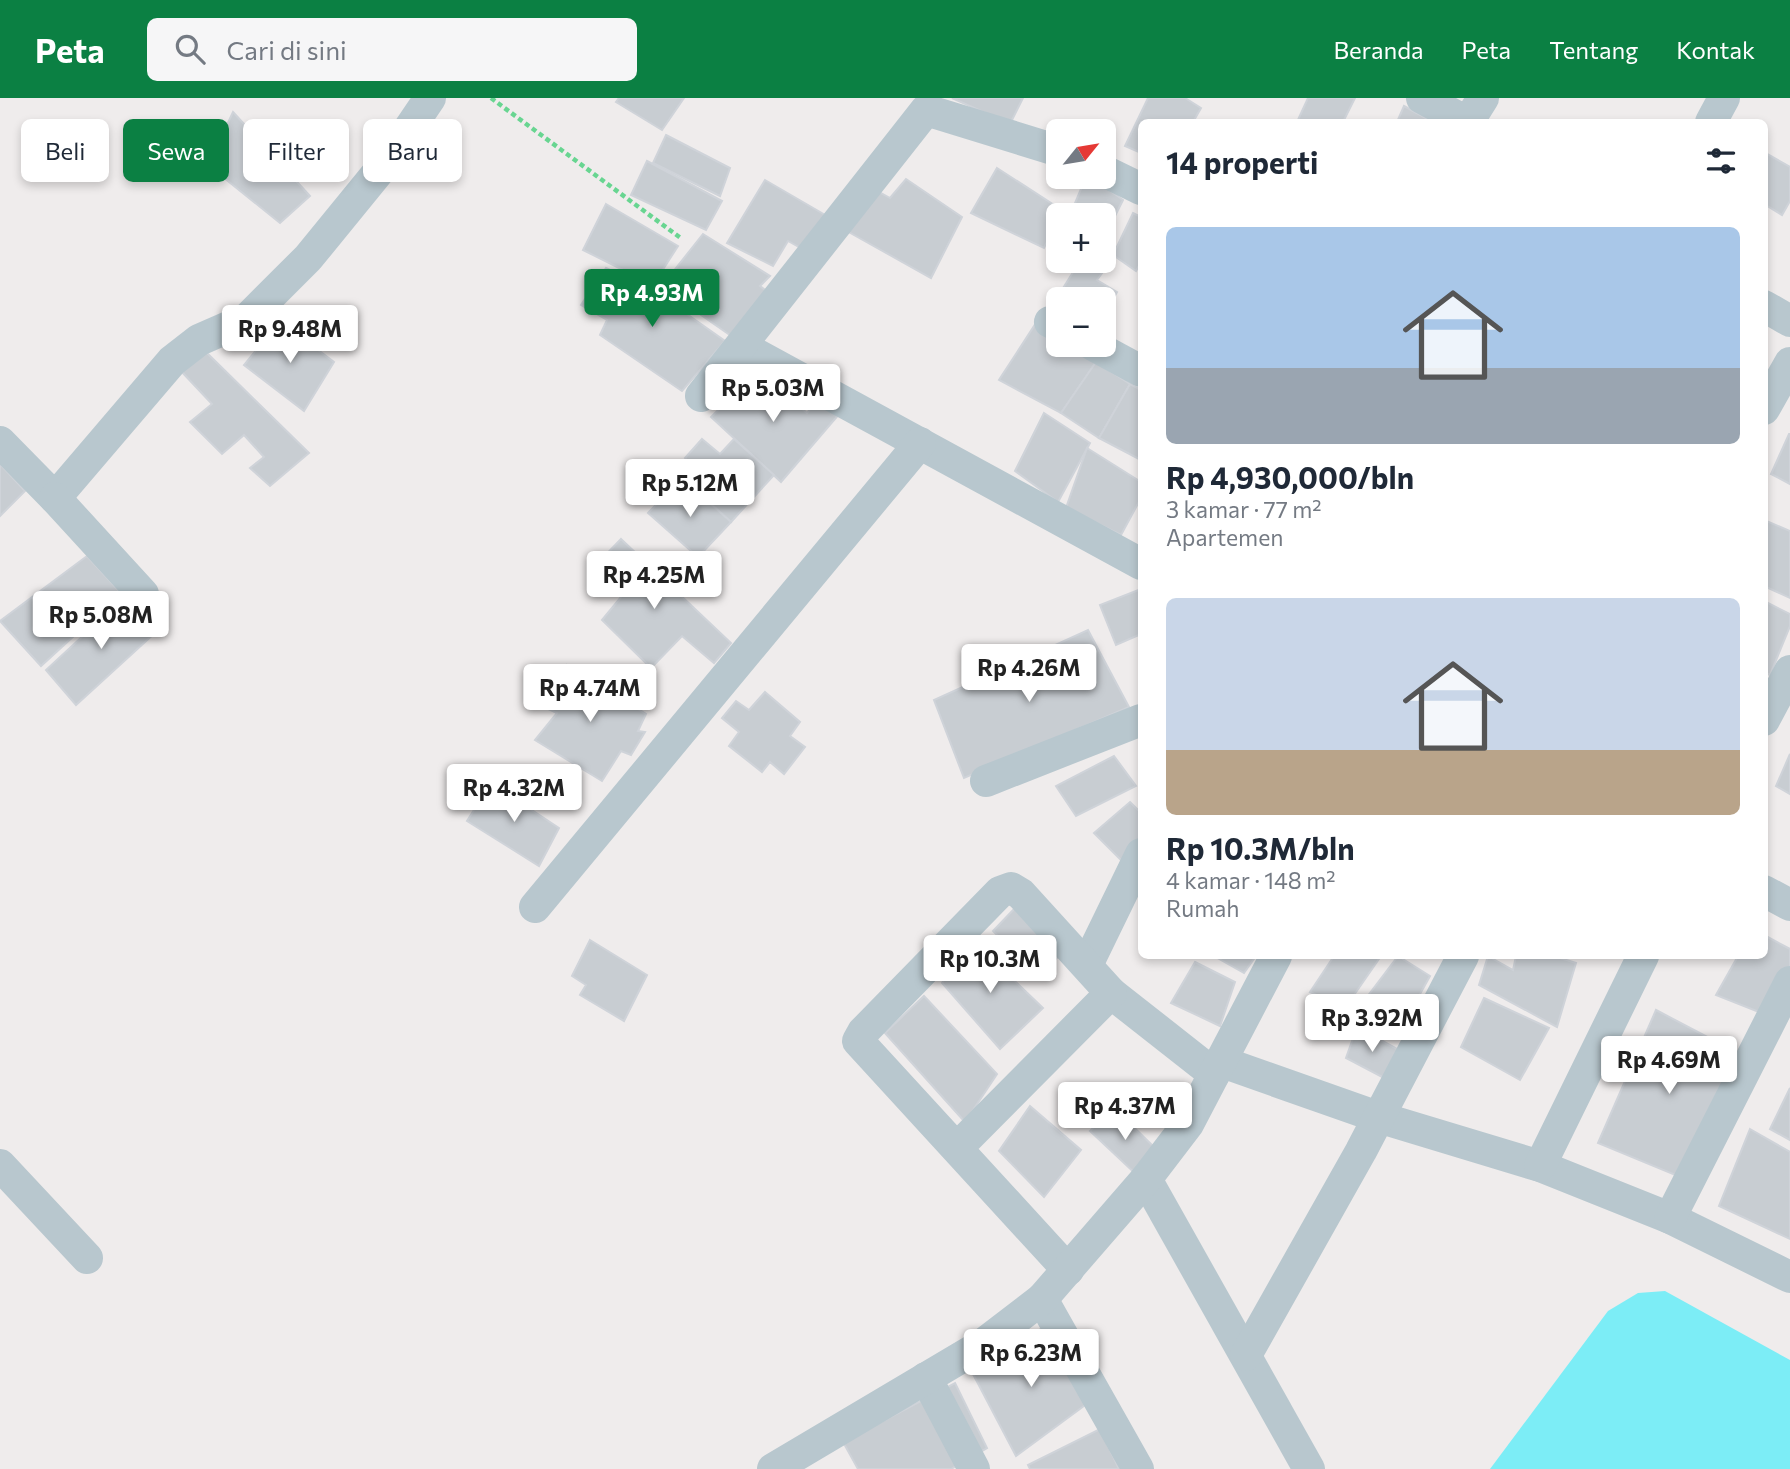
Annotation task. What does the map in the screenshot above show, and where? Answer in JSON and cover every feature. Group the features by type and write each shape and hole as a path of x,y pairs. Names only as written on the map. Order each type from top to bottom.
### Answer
{"street":[{"path":"55,498 172,361 199,340 247,319 308,258 388,160 430,98"},
{"path":"1422,98 1462,119"},
{"path":"1470,119 1483,98"},
{"path":"1713,119 1724,98"},
{"path":"701,396 741,346 919,102 1046,146"},
{"path":"1116,176 1138,187"},
{"path":"1768,308 1790,321"},
{"path":"741,346 1138,562"},
{"path":"1115,357 1138,369"},
{"path":"1768,402 1790,363"},
{"path":"0,442 143,594"},
{"path":"535,907 920,443"},
{"path":"1768,712 1790,671"},
{"path":"986,781 1138,721"},
{"path":"1087,965 1138,860"},
{"path":"1068,1270 861,1045 859,1039 1008,888 1021,894 1111,993 1218,1068 1371,1131 1540,1166 1671,1218 1790,1277"},
{"path":"1768,893 1790,905"},
{"path":"773,1469 806,1460 926,1378 982,1345 1042,1299 1146,1178 1188,1124 1274,959"},
{"path":"1246,1355 1371,1131 1461,959"},
{"path":"1540,1166 1642,959"},
{"path":"1671,1218 1790,982"},
{"path":"957,1149 1111,993"},
{"path":"0,1166 87,1258"},
{"path":"1146,1178 1309,1469"},
{"path":"1042,1299 1138,1469"},
{"path":"926,1378 974,1469"}],"path":[{"path":"491,98 682,239"}],"water":[{"path":"1665,1291 1790,1360 1790,1469 1490,1469 1608,1311 1638,1293"}],"building":[{"path":"619,98 684,98 662,130 616,102"},
{"path":"952,98 1023,98 1010,124"},
{"path":"1148,98 1185,98 1201,108 1195,119 1138,119 1138,152 1125,146"},
{"path":"1308,98 1355,98 1344,119 1298,119"},
{"path":"1404,106 1428,119 1398,119"},
{"path":"233,112 243,123 243,182 297,182 310,196 280,223 229,182 229,120"},
{"path":"666,135 730,168 720,196 653,163"},
{"path":"1768,154 1790,167 1790,201 1782,215 1768,206"},
{"path":"647,161 722,201 706,230 631,195"},
{"path":"997,168 1051,203 1046,203 1046,244 1044,248 971,213"},
{"path":"906,179 962,217 931,278 845,230 872,188 890,198"},
{"path":"765,180 827,216 806,251 788,241 773,266 727,243"},
{"path":"1081,189 1108,189 1123,200 1116,214 1116,203 1075,203"},
{"path":"606,204 678,246 653,285 583,250"},
{"path":"1133,213 1138,216 1136,271 1116,257 1116,249"},
{"path":"703,234 770,276 760,286 769,293 734,338 661,287"},
{"path":"606,268 657,293 725,341 682,391 600,335 607,320 581,305"},
{"path":"1072,273 1102,273 1097,280 1109,287 1064,287"},
{"path":"280,321 334,362 304,411 244,365"},
{"path":"1036,323 1046,330 1046,357 1088,357 1096,362 1061,413 999,380"},
{"path":"206,352 309,453 270,486 250,468 264,457 244,435 222,454 190,422 212,404 181,371"},
{"path":"1096,362 1130,384 1099,438 1061,413"},
{"path":"758,371 807,413 820,396 840,413 781,482 711,417"},
{"path":"1130,384 1138,388 1138,458 1099,438"},
{"path":"1044,413 1090,443 1058,502 1015,471"},
{"path":"1790,434 1790,484 1771,474"},
{"path":"702,439 720,454 734,439 774,475 731,522 689,484 702,474 685,458"},
{"path":"1087,448 1138,480 1138,504 1121,535 1066,508"},
{"path":"0,464 25,491 0,516"},
{"path":"689,484 731,522 698,557 648,513 669,491 679,498"},
{"path":"1768,522 1790,531 1790,598 1768,588"},
{"path":"621,539 731,643 714,663 682,636 651,668 602,620 626,591 596,565"},
{"path":"87,556 121,593 41,666 0,621"},
{"path":"1138,590 1138,635 1116,645 1100,605"},
{"path":"125,597 155,633 76,705 46,670"},
{"path":"1768,603 1790,614 1790,626 1770,675"},
{"path":"1088,630 1129,707 964,778 934,700"},
{"path":"567,665 646,714 638,731 645,732 631,755 621,751 602,781 535,740 557,713 546,708"},
{"path":"765,692 800,722 790,736 805,747 784,774 770,762 762,772 729,746 739,732 722,718 736,701 749,710"},
{"path":"1790,754 1790,794 1776,786"},
{"path":"1114,756 1136,786 1076,816 1056,786"},
{"path":"491,783 559,828 539,866 467,821"},
{"path":"1130,802 1138,810 1138,843 1121,860 1094,833"},
{"path":"1016,907 1062,953 1038,976 993,931"},
{"path":"1768,937 1790,949 1790,967 1759,1012 1716,995 1736,959 1768,959"},
{"path":"971,939 1043,1008 1000,1049 942,983"},
{"path":"590,940 647,975 624,1021 580,995 586,985 572,976"},
{"path":"1219,959 1254,959 1244,973"},
{"path":"1332,959 1379,959 1345,1008 1310,992"},
{"path":"1396,959 1403,959 1430,976 1405,1021 1367,997"},
{"path":"1487,959 1493,959 1513,970 1515,959 1563,959 1576,963 1557,1027 1479,985"},
{"path":"1195,962 1235,982 1220,1026 1171,1003"},
{"path":"924,996 997,1074 965,1122 885,1033"},
{"path":"1484,998 1549,1028 1520,1080 1461,1047"},
{"path":"1656,1010 1738,1053 1685,1179 1598,1143"},
{"path":"1357,1027 1399,1050 1388,1080 1346,1058"},
{"path":"1790,1088 1790,1140 1770,1129"},
{"path":"1030,1106 1081,1150 1044,1197 999,1151"},
{"path":"1114,1108 1158,1151 1140,1178 1090,1131"},
{"path":"1750,1129 1790,1152 1790,1239 1719,1206"},
{"path":"1048,1324 1088,1403 1016,1456 973,1374"},
{"path":"955,1383 987,1448 951,1469 858,1469 843,1442"},
{"path":"1100,1429 1119,1469 1030,1469 1028,1465"}]}
